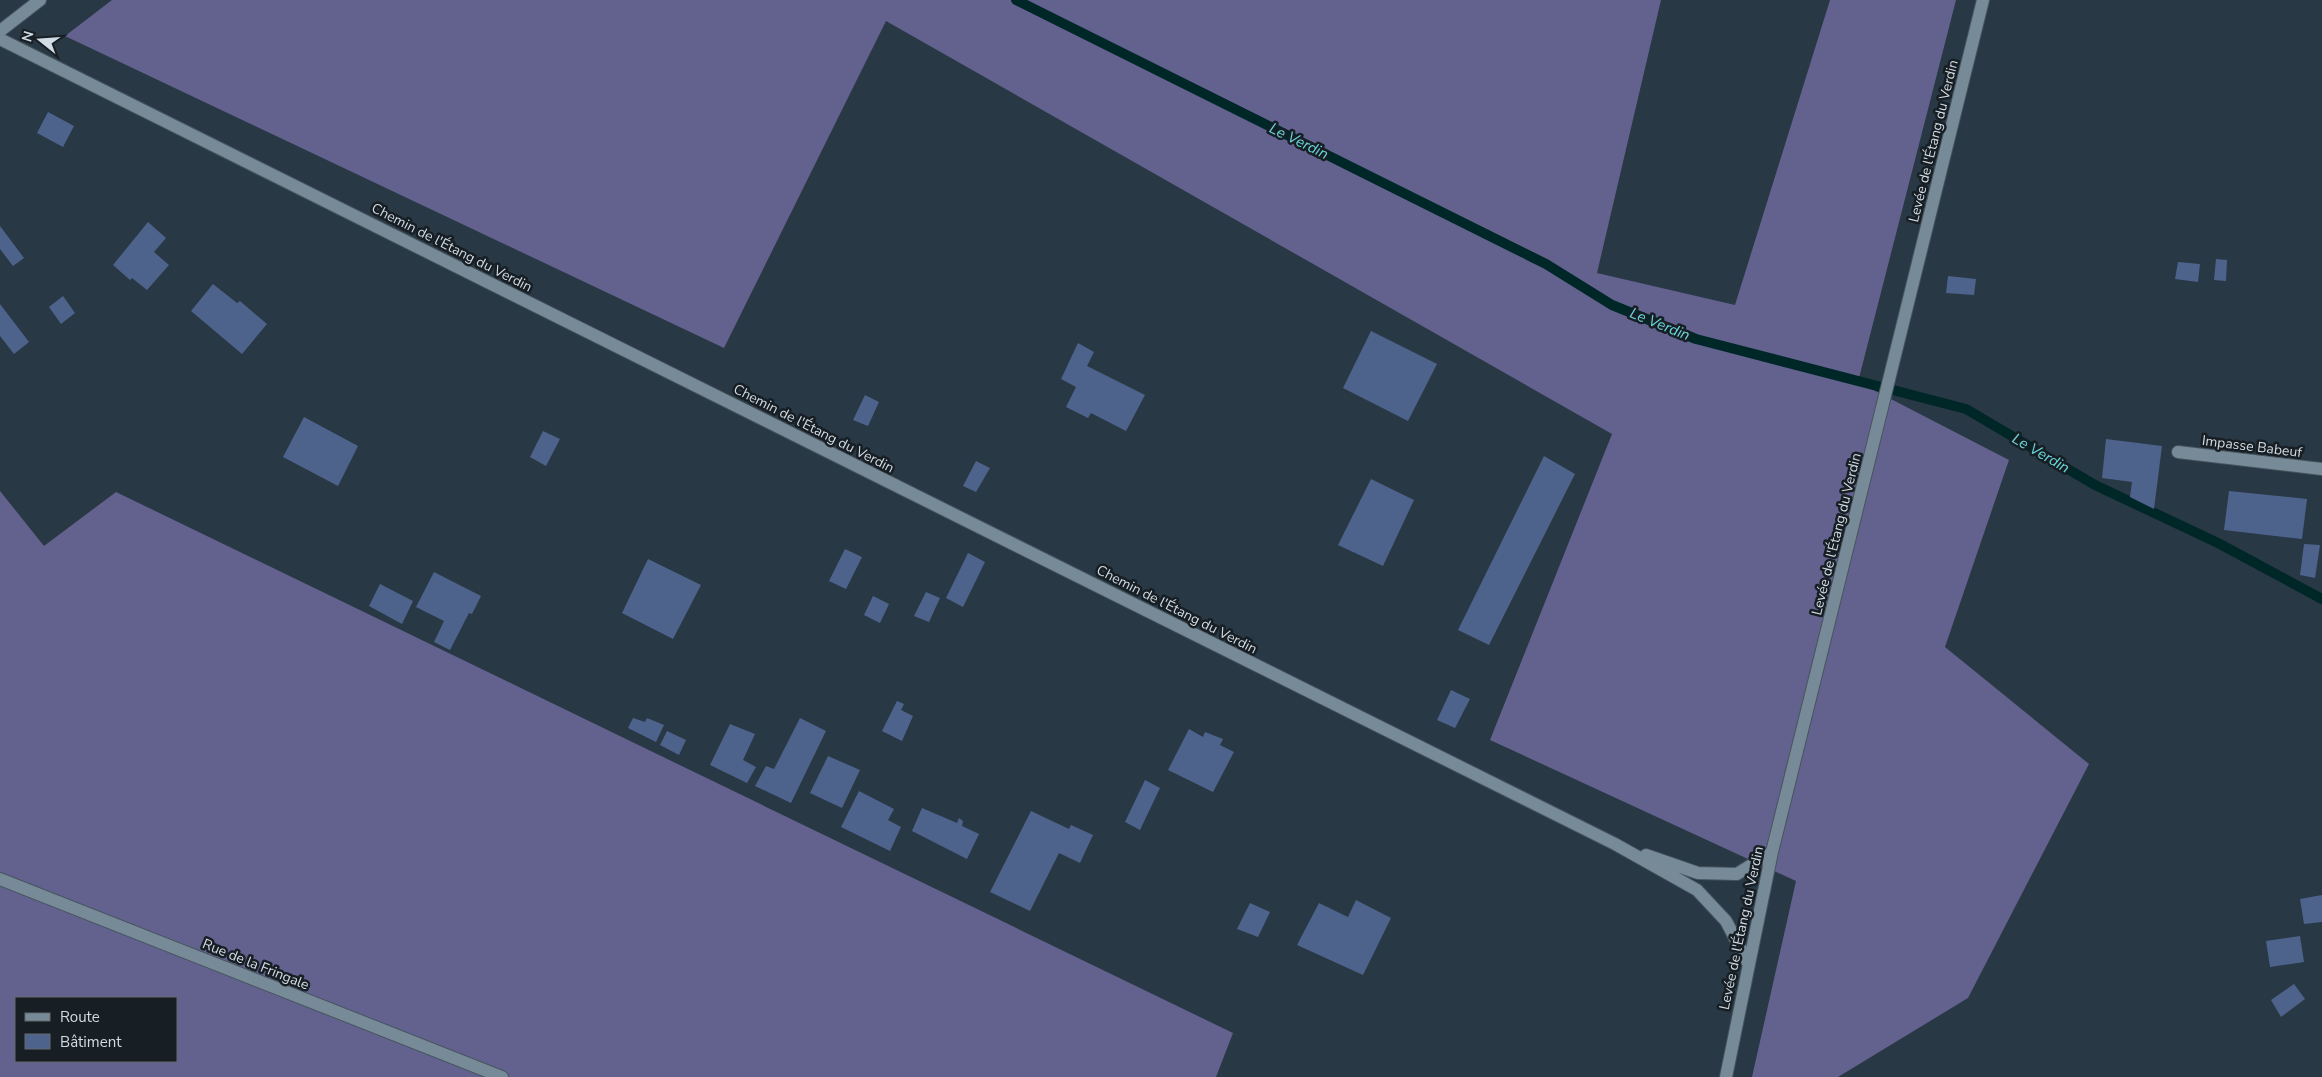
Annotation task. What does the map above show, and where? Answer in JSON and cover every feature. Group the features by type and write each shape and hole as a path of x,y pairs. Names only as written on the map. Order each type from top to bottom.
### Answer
{"street":[{"path":"0,31 40,0"},
{"name":"Levée de l'Étang du Verdin","path":"1726,1077 1772,852 1884,406 1983,0"},
{"name":"Chemin de l'Étang du Verdin","path":"0,39 1616,844 1697,890 1726,921 1748,963"},
{"name":"Impasse Babeuf","path":"2178,452 2322,469"},
{"name":"Chemin de l'Étang du Verdin","path":"1616,844 1698,873 1737,874 1772,852"},
{"name":"Rue de la Fringale","path":"0,879 502,1077"}],"shaded area":[{"path":"112,0 1661,0 1597,273 1735,305 1830,0 1956,0 1858,382 2009,460 1945,647 2089,764 1968,998 1838,1077 1752,1077 1796,881 1490,740 1612,434 886,21 724,348 65,36"},
{"path":"0,491 44,546 116,492 1233,1033 1216,1077 0,1077"}],"building":[{"path":"48,112 74,126 63,147 37,133"},
{"path":"148,222 166,238 154,252 169,265 147,290 132,278 130,280 113,265"},
{"path":"0,226 24,258 13,266 0,249"},
{"path":"2216,259 2227,260 2226,281 2214,280"},
{"path":"2178,262 2200,264 2198,282 2175,279"},
{"path":"1948,276 1976,279 1974,295 1946,293"},
{"path":"213,284 237,303 240,301 267,324 242,354 191,311"},
{"path":"63,296 75,313 61,324 49,307"},
{"path":"0,304 29,342 14,354 0,336"},
{"path":"1371,331 1437,364 1408,421 1343,388"},
{"path":"1078,343 1094,352 1087,366 1145,395 1126,431 1091,413 1088,418 1066,407 1076,387 1061,379"},
{"path":"865,395 879,402 868,426 853,420"},
{"path":"304,417 358,446 338,486 283,457"},
{"path":"543,431 560,439 546,466 530,457"},
{"path":"2106,439 2162,446 2154,509 2130,497 2132,482 2102,478"},
{"path":"1544,456 1575,474 1489,645 1458,630"},
{"path":"976,461 990,468 976,492 963,486"},
{"path":"1371,479 1414,500 1383,566 1338,545"},
{"path":"2229,491 2307,499 2302,539 2224,530"},
{"path":"2304,544 2320,545 2315,578 2300,575"},
{"path":"845,549 862,557 846,589 829,581"},
{"path":"968,553 985,562 963,607 946,598"},
{"path":"648,559 701,585 673,639 622,613"},
{"path":"434,572 481,596 472,614 469,613 450,650 434,642 444,621 416,607"},
{"path":"380,584 413,601 402,624 369,606"},
{"path":"926,592 940,598 929,622 914,616"},
{"path":"873,596 889,604 880,623 864,615"},
{"path":"1451,690 1470,699 1455,728 1437,720"},
{"path":"897,701 904,704 901,710 913,716 902,741 882,731"},
{"path":"633,718 645,722 647,718 664,725 656,742 628,728"},
{"path":"800,718 826,731 791,803 755,786 766,766 774,769"},
{"path":"730,724 755,734 743,760 756,767 747,783 710,765"},
{"path":"1189,729 1203,737 1205,732 1223,739 1220,745 1234,752 1213,792 1168,770"},
{"path":"667,731 686,740 679,755 660,745"},
{"path":"828,756 860,770 842,808 810,793"},
{"path":"1145,780 1160,788 1140,830 1125,822"},
{"path":"859,791 894,809 888,820 901,827 890,851 841,827"},
{"path":"922,808 957,823 959,818 963,821 962,826 979,834 967,859 912,831"},
{"path":"1031,811 1069,829 1071,825 1093,835 1080,863 1059,853 1030,911 990,892"},
{"path":"2322,895 2322,922 2304,924 2300,899"},
{"path":"1356,900 1391,918 1363,975 1297,945 1319,903 1348,917"},
{"path":"1250,903 1270,912 1258,937 1237,929"},
{"path":"2300,936 2304,962 2270,967 2266,941"},
{"path":"2294,984 2305,999 2281,1017 2271,1000"}],"waterway":[{"name":"Le Verdin","path":"1016,0 1546,264 1612,305 1696,339 1966,409 2095,485 2218,543 2322,599"}]}
